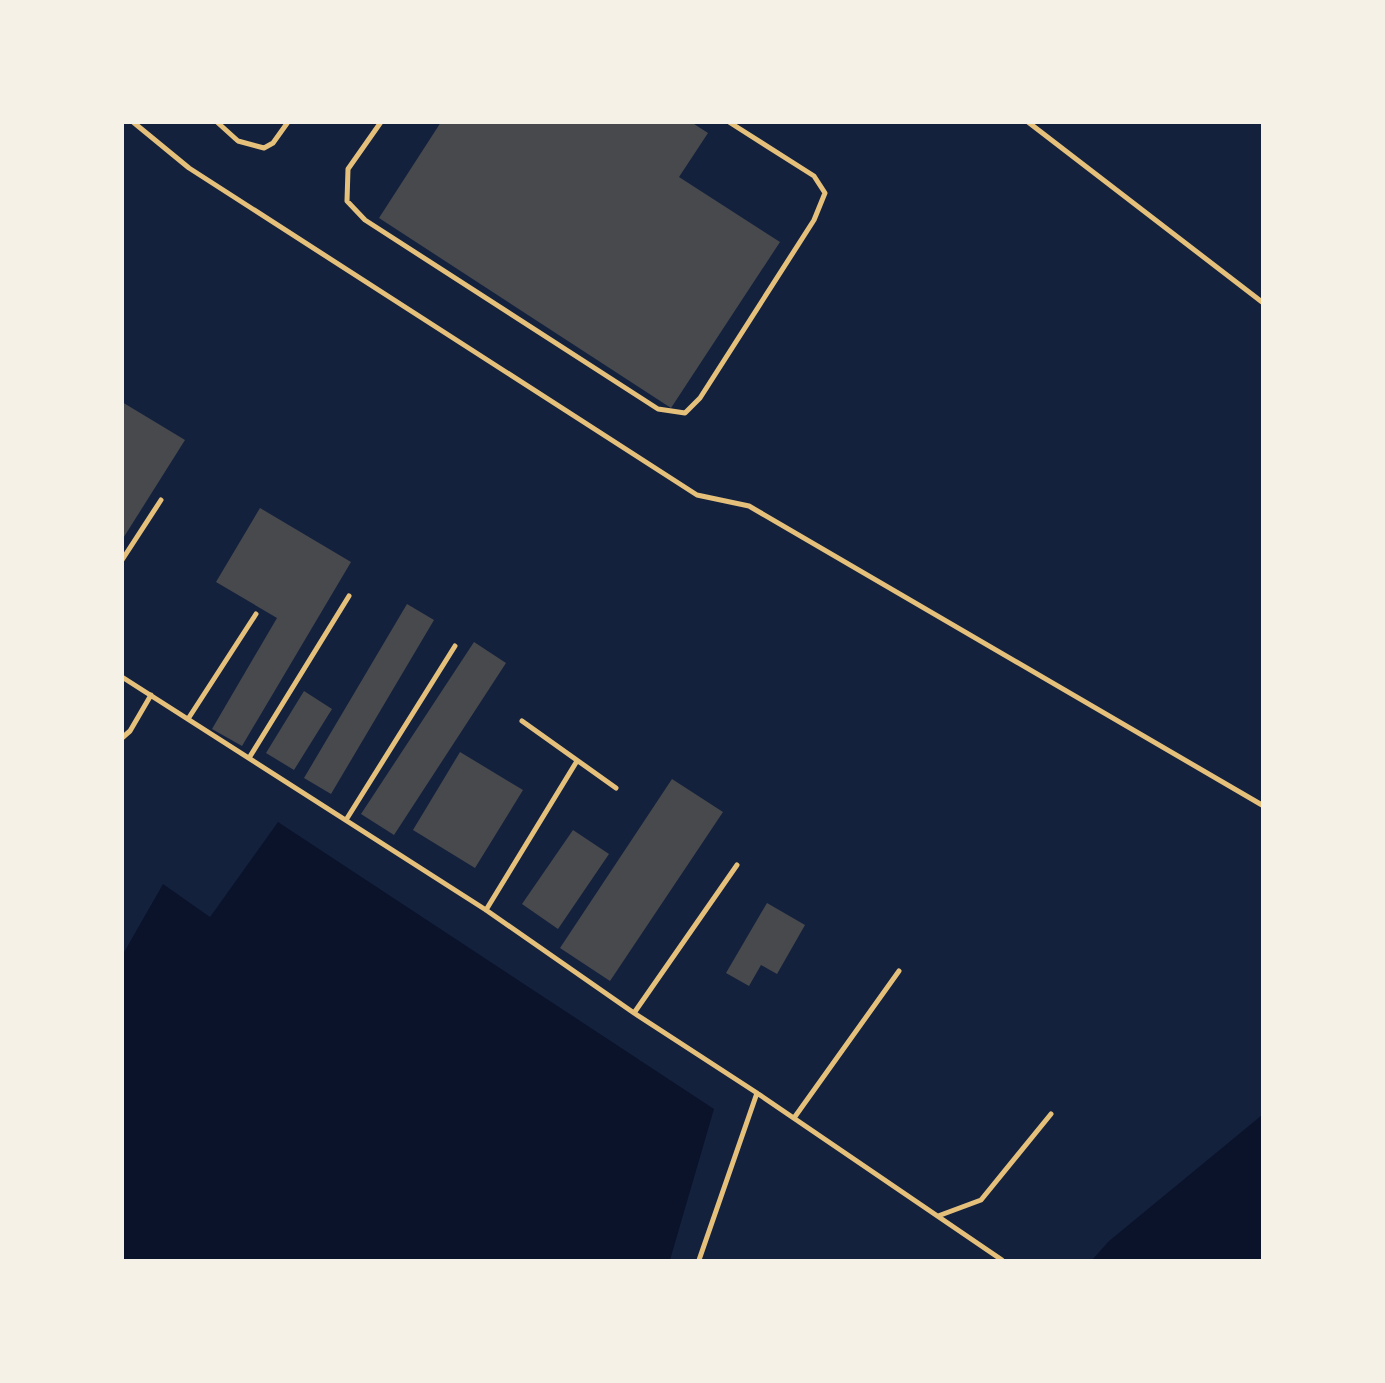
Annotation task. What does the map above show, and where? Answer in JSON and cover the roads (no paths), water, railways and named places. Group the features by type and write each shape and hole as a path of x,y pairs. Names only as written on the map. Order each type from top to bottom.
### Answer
{"lane":[{"path":"133,122 189,168 697,495 749,506 1262,805"},
{"path":"217,122 238,141 264,148 273,143 288,122"},
{"path":"382,122 348,169 346,201 365,220 658,409 685,413 700,398 814,220 825,193 814,176 729,122"},
{"path":"1028,122 1262,302"},
{"path":"122,560 161,500"},
{"path":"249,758 349,596"},
{"path":"188,719 256,614"},
{"path":"346,820 456,646"},
{"path":"122,677 486,910 1002,1261"},
{"path":"122,738 130,730 151,695"},
{"path":"522,721 616,788"},
{"path":"486,910 577,761"},
{"path":"634,1013 737,865"},
{"path":"794,1118 899,971"},
{"path":"699,1261 757,1093"},
{"path":"938,1216 981,1200 1051,1114"}],"water":[{"path":"278,822 714,1109 670,1260 123,1260 123,954 163,884 210,917"},
{"path":"1262,1115 1262,1260 1092,1260 1109,1241"}]}
